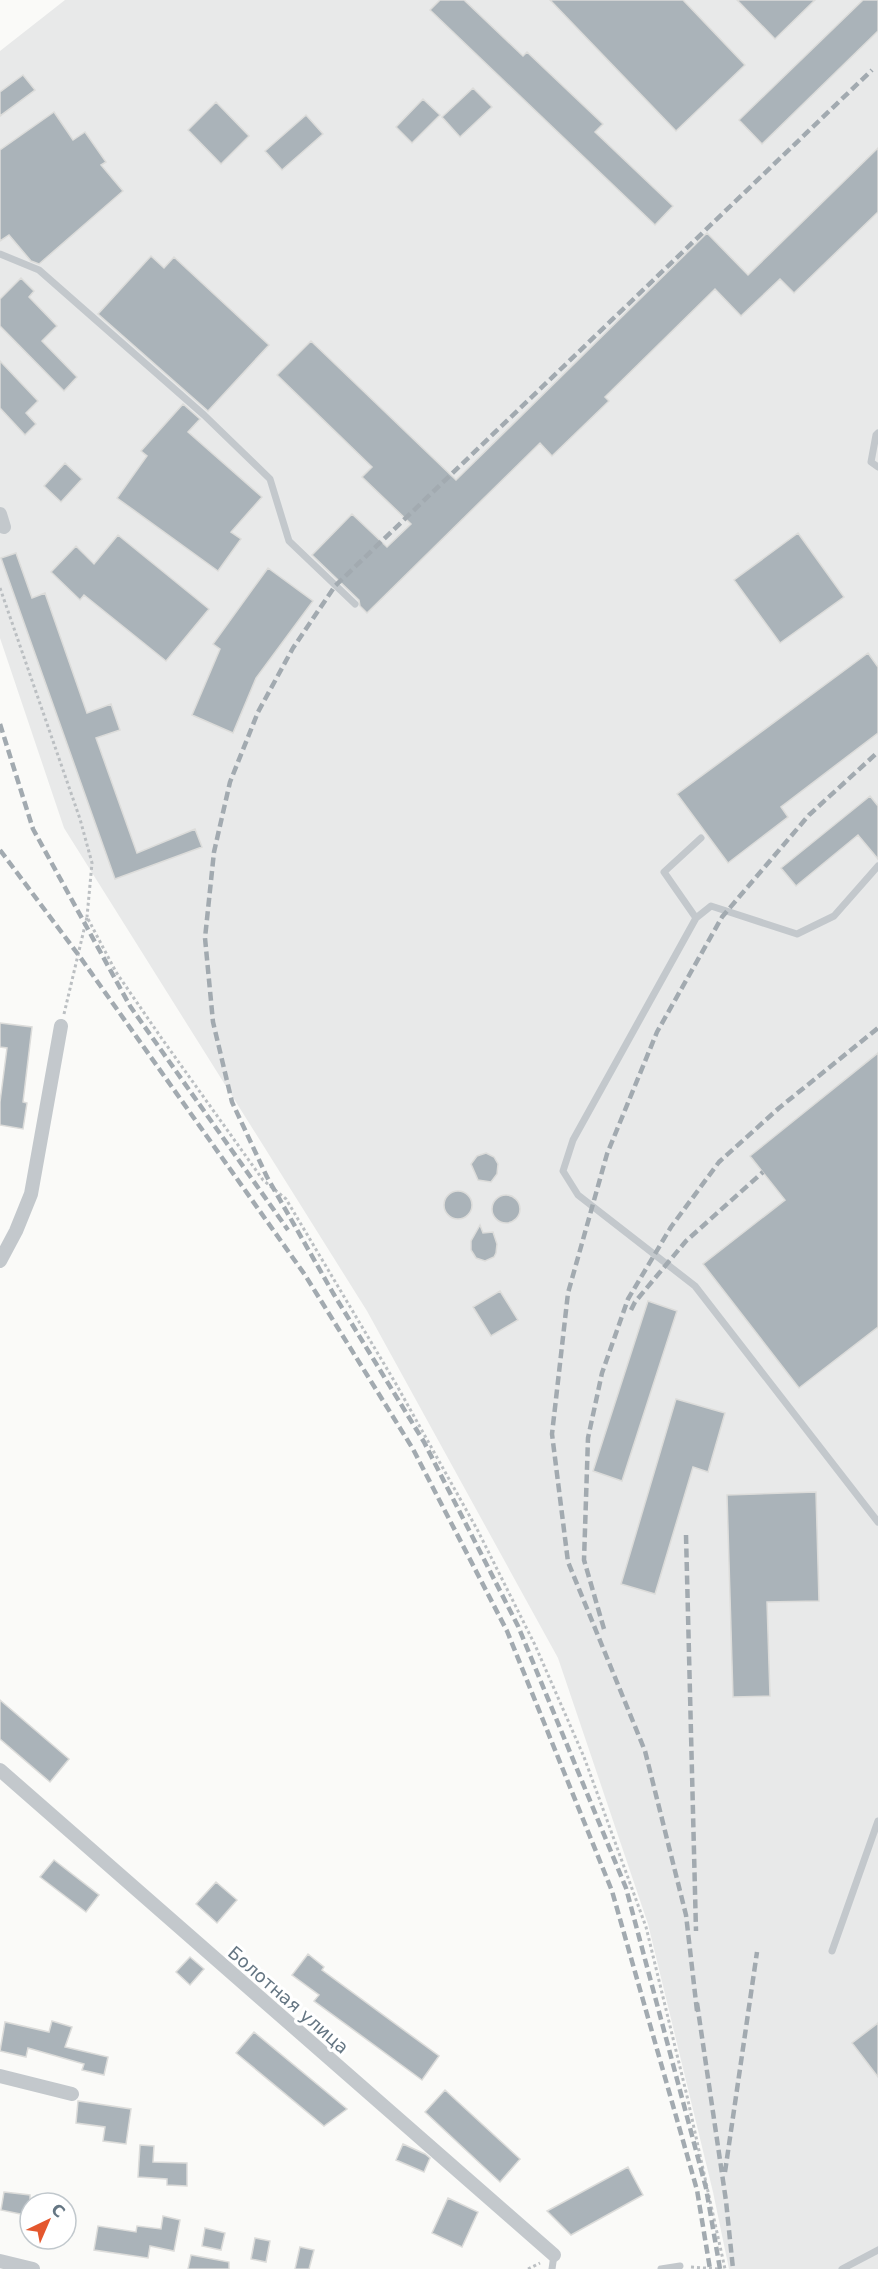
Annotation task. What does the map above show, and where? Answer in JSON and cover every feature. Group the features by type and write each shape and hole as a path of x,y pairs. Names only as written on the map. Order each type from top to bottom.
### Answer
{"street":[{"path":"0,1261 16,1232 31,1194 61,1026"},
{"name":"Болотная улица","path":"0,1770 553,2262"},
{"path":"0,2076 72,2094"},
{"path":"0,2261 33,2269"}],"lane":[{"path":"0,254 39,270 204,415 270,479 289,542 355,604"},
{"path":"878,433 871,462 878,467"},
{"path":"696,918 664,872 701,838"},
{"path":"878,866 834,916 797,934 711,906 696,918 573,1140 563,1171 578,1195 694,1286 878,1522"},
{"path":"832,1950 878,1821"},
{"path":"842,2269 878,2250"},
{"path":"661,2269 680,2266"}],"path":[{"path":"0,588 81,819 92,863 87,916 61,1026"},
{"path":"87,916 116,972 160,1036 263,1180 286,1199 396,1384 467,1511 535,1644 584,1757 646,1928 687,2096 725,2269"},
{"path":"680,2266 717,2269"}],"shaded area":[{"path":"65,0 878,0 878,2269 729,2269 713,2192 648,1924 558,1658 367,1311 64,828 0,638 0,51"}],"building":[{"path":"440,0 464,0 523,56 527,52 603,124 595,132 673,206 655,225 430,10"},
{"path":"550,0 683,0 745,65 676,131"},
{"path":"737,0 815,0 775,39"},
{"path":"863,0 878,0 878,31 762,144 739,120"},
{"path":"23,75 35,90 0,116 0,92"},
{"path":"473,88 492,107 460,137 442,117"},
{"path":"423,99 440,115 412,143 396,127"},
{"path":"216,102 249,136 221,164 188,130"},
{"path":"54,112 73,140 85,132 106,162 101,165 123,191 39,264 31,261 9,235 0,241 0,150"},
{"path":"306,115 323,134 282,170 265,151"},
{"path":"878,148 878,212 794,293 780,279 741,316 715,289 605,397 609,401 552,456 540,443 367,613 360,606 359,600 312,555 352,514 387,547 411,524 362,477 372,467 277,375 311,341 456,480 707,233 748,275"},
{"path":"151,256 164,268 174,257 269,345 208,411 98,314"},
{"path":"21,278 34,291 29,297 57,326 42,341 77,377 64,391 0,326 0,299"},
{"path":"0,361 38,401 26,413 36,424 25,435 0,408"},
{"path":"183,404 200,419 188,432 262,497 231,532 241,539 218,571 117,498 147,456 141,451"},
{"path":"65,463 82,479 61,502 44,486"},
{"path":"798,533 844,597 780,643 734,580"},
{"path":"118,535 209,609 166,661 84,595 80,600 51,572 76,546 94,564"},
{"path":"16,553 32,598 45,593 87,713 111,704 120,730 96,738 137,853 195,829 202,847 115,879 1,558"},
{"path":"268,568 313,601 256,678 233,733 192,715 220,649 213,644"},
{"path":"868,653 878,667 878,733 781,807 788,817 728,863 677,794"},
{"path":"870,796 878,806 878,859 858,835 796,886 781,868"},
{"path":"0,1023 32,1027 23,1102 27,1103 23,1129 0,1125 0,1102 7,1048 0,1047"},
{"path":"878,1053 878,1327 799,1388 703,1264 785,1200 750,1156"},
{"path":"486,1153 494,1157 498,1164 497,1174 491,1182 478,1180 471,1164 477,1156"},
{"path":"458,1191 468,1195 472,1205 468,1215 458,1219 448,1215 444,1205 448,1195"},
{"path":"506,1195 516,1199 520,1209 516,1219 506,1223 496,1219 492,1209 496,1199"},
{"path":"480,1225 483,1233 493,1232 497,1244 494,1257 485,1261 476,1258 471,1250 471,1241"},
{"path":"500,1291 518,1320 491,1336 473,1307"},
{"path":"648,1301 677,1311 622,1481 593,1471"},
{"path":"676,1399 725,1413 708,1472 693,1467 655,1594 621,1584"},
{"path":"816,1492 819,1601 767,1602 770,1696 733,1697 727,1495"},
{"path":"0,1700 69,1759 50,1782 0,1739"},
{"path":"54,1860 99,1895 86,1912 40,1877"},
{"path":"216,1882 237,1900 217,1923 196,1904"},
{"path":"308,1954 324,1967 322,1970 439,2056 422,2080 314,2001 319,1995 292,1975"},
{"path":"190,1957 204,1969 190,1985 176,1972"},
{"path":"52,2021 72,2027 65,2047 108,2057 104,2075 82,2070 84,2064 28,2048 26,2057 0,2051 5,2022 49,2032"},
{"path":"878,2023 878,2077 852,2043"},
{"path":"254,2032 347,2109 324,2126 236,2053"},
{"path":"445,2090 520,2159 500,2182 425,2112"},
{"path":"78,2101 131,2109 126,2144 103,2141 105,2127 76,2123"},
{"path":"403,2144 430,2158 424,2172 396,2160"},
{"path":"140,2145 154,2146 153,2162 187,2163 187,2186 167,2185 167,2179 138,2177"},
{"path":"628,2167 643,2195 571,2235 547,2211"},
{"path":"4,2192 18,2194 18,2214 1,2210"},
{"path":"448,2198 478,2212 462,2247 432,2233"},
{"path":"163,2216 180,2220 174,2251 150,2246 148,2258 94,2250 98,2226 136,2232 137,2226 161,2229"},
{"path":"205,2228 225,2233 221,2250 202,2246"},
{"path":"255,2238 270,2241 266,2262 251,2259"},
{"path":"300,2247 314,2250 309,2269 295,2269"},
{"path":"191,2255 229,2262 229,2269 188,2269"}],"railway":[{"path":"720,2269 706,2188 626,1888 518,1626 424,1442 333,1293 267,1177 232,1102 213,1022 205,938 214,852 230,782 258,712 293,648 335,586 872,70"},
{"path":"0,724 33,829 130,1006 288,1230"},
{"path":"697,2011 686,1915 645,1751 568,1562 552,1434 568,1293 607,1154 657,1032 722,917 809,815 878,752"},
{"path":"0,850 80,957 305,1275 413,1449 507,1631 612,1891 697,2190 710,2269"},
{"path":"604,1629 584,1560 588,1438 602,1373 628,1299 671,1227 719,1162 779,1108 878,1028"},
{"path":"631,1310 635,1302 686,1241 763,1172"},
{"path":"686,1535 696,1931"},
{"path":"725,2172 757,1952"},
{"path":"697,2003 726,2201 733,2269"}]}
